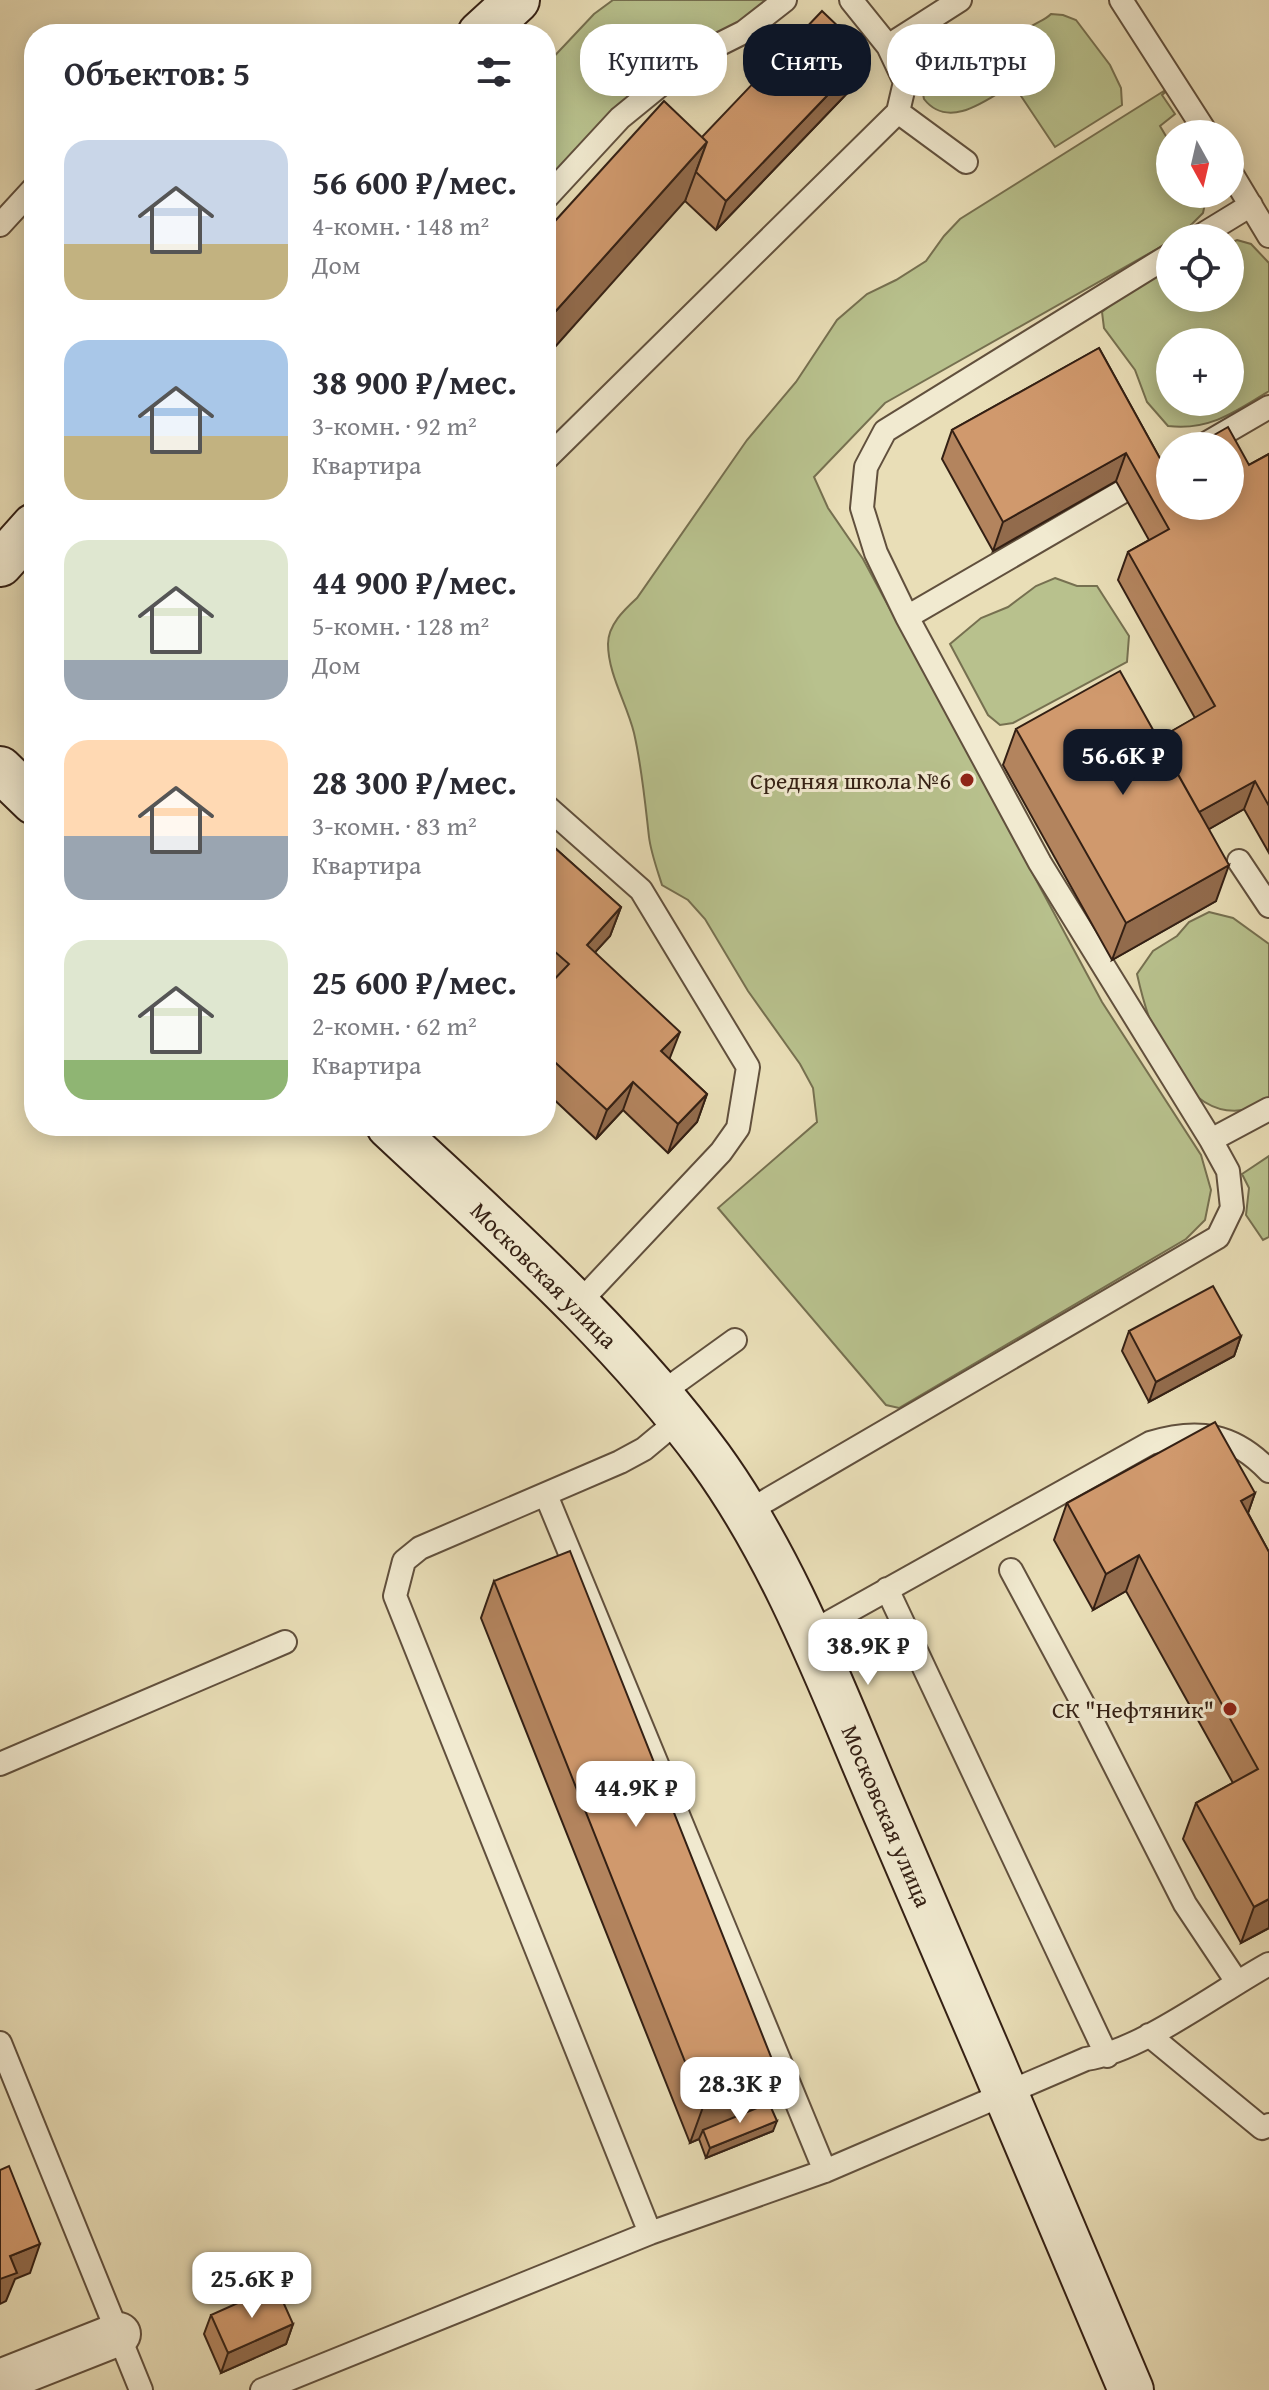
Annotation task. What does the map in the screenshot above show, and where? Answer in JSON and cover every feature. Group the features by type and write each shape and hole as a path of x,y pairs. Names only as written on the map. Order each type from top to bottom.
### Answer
{"main road":[{"path":"491,24 517,0"},
{"path":"0,564 24,537"},
{"path":"0,769 24,792"},
{"name":"Московская улица","path":"400,1136 577,1305 670,1406 745,1513 808,1634 1131,2390"}],"street":[{"path":"0,2381 119,2334"}],"lane":[{"path":"556,187 620,118 696,56 744,32 785,0"},
{"path":"851,0 887,45"},
{"path":"922,24 960,0"},
{"path":"1121,0 1198,120"},
{"path":"556,449 898,112 902,96"},
{"path":"898,112 966,162"},
{"path":"1244,194 1269,236"},
{"path":"0,225 24,199"},
{"path":"1220,224 1251,205"},
{"path":"745,1513 1218,1237 1232,1208 1228,1171 1040,863 907,617 876,553 862,508 866,467 885,431 1156,264"},
{"path":"1226,432 1269,407"},
{"path":"907,617 1122,492"},
{"path":"556,815 641,890 748,1067 738,1128 721,1152 577,1305"},
{"path":"1239,861 1269,906"},
{"path":"1211,1140 1269,1109"},
{"path":"650,2233 395,1596 404,1561 420,1548 546,1495 644,1449 670,1406 735,1340"},
{"path":"808,1634 1150,1443 1174,1436 1222,1438 1269,1471"},
{"path":"546,1495 825,2171"},
{"path":"1011,1570 1185,1904 1237,1982"},
{"path":"887,1589 1107,2056"},
{"path":"0,1764 285,1642"},
{"path":"262,2390 650,2233 825,2171 1086,2059 1107,2056 1149,2035 1269,1964"},
{"path":"1149,2035 1262,2128 1269,2125"},
{"path":"0,2043 141,2390"}],"green space":[{"path":"613,0 773,0 727,39 727,24 585,24"},
{"path":"1051,14 1076,20 1110,65 1121,88 1122,105 1055,147 1021,96 1055,96 1055,24 1036,24"},
{"path":"580,29 580,96 660,96 556,184 556,54"},
{"path":"1175,84 1162,95 1175,114 1168,120 1156,120 1156,208 1204,208 1203,213 1192,224 1156,224 1156,250 885,403 814,477 828,508 863,559 1102,1002 1201,1155 1211,1190 1205,1220 1186,1239 899,1408 886,1405 718,1208 817,1122 813,1088 800,1064 748,991 705,919 688,900 662,885 650,843 634,733 614,678 608,644 618,618 637,598 747,440 796,382 837,320 867,294 926,261 960,219"},
{"path":"923,96 993,96 957,112 934,108"},
{"path":"1244,242 1251,244 1269,263 1269,391 1244,406 1244,328 1156,328 1156,412 1147,402 1135,370 1104,328 1102,312 1121,296 1156,277 1156,312 1244,312"},
{"path":"1159,416 1226,416 1196,426 1168,426"},
{"path":"1055,578 1077,586 1097,586 1129,636 1127,662 1013,723 1000,725 988,715 950,644 981,618 1008,607 1036,586"},
{"path":"1209,912 1233,918 1269,944 1269,1101 1241,1110 1216,1108 1196,1095 1178,1076 1152,1025 1137,974 1153,951 1177,936 1189,922"},
{"path":"1269,1156 1269,1237 1263,1240 1246,1215 1249,1188 1242,1174"}],"building":[{"path":"822,11 836,24 810,24"},
{"path":"743,94 827,96 726,201 696,172 707,142 702,137"},
{"path":"664,101 707,142 556,311 556,220"},
{"path":"1099,348 1156,451 1156,506 1126,453 1003,522 952,430"},
{"path":"1269,454 1269,806 1255,781 1199,812 1158,739 1215,706 1128,552 1169,529 1164,520 1244,520 1244,456 1249,465"},
{"path":"1120,671 1229,865 1126,923 1016,729"},
{"path":"556,849 621,907 587,945 680,1032 661,1051 707,1094 678,1124 633,1082 607,1110 556,1063 556,978 569,964 556,953"},
{"path":"1213,1286 1241,1336 1156,1382 1129,1331"},
{"name":"СК \"Нефтяник\"","path":"1215,1422 1255,1493 1241,1501 1269,1552 1269,1899 1254,1907 1196,1803 1258,1769 1139,1555 1106,1574 1067,1503"},
{"path":"570,1551 779,2077 703,2107 494,1581"},
{"path":"769,2103 777,2121 710,2148 703,2130"},
{"path":"9,2166 40,2244 10,2256 17,2273 0,2279 0,2170"},
{"path":"276,2286 293,2324 228,2353 211,2315"}],"place":[{"name":"Средняя школа №6","path":"967,780"},
{"name":"СК \"Нефтяник\"","path":"1230,1709"}]}
